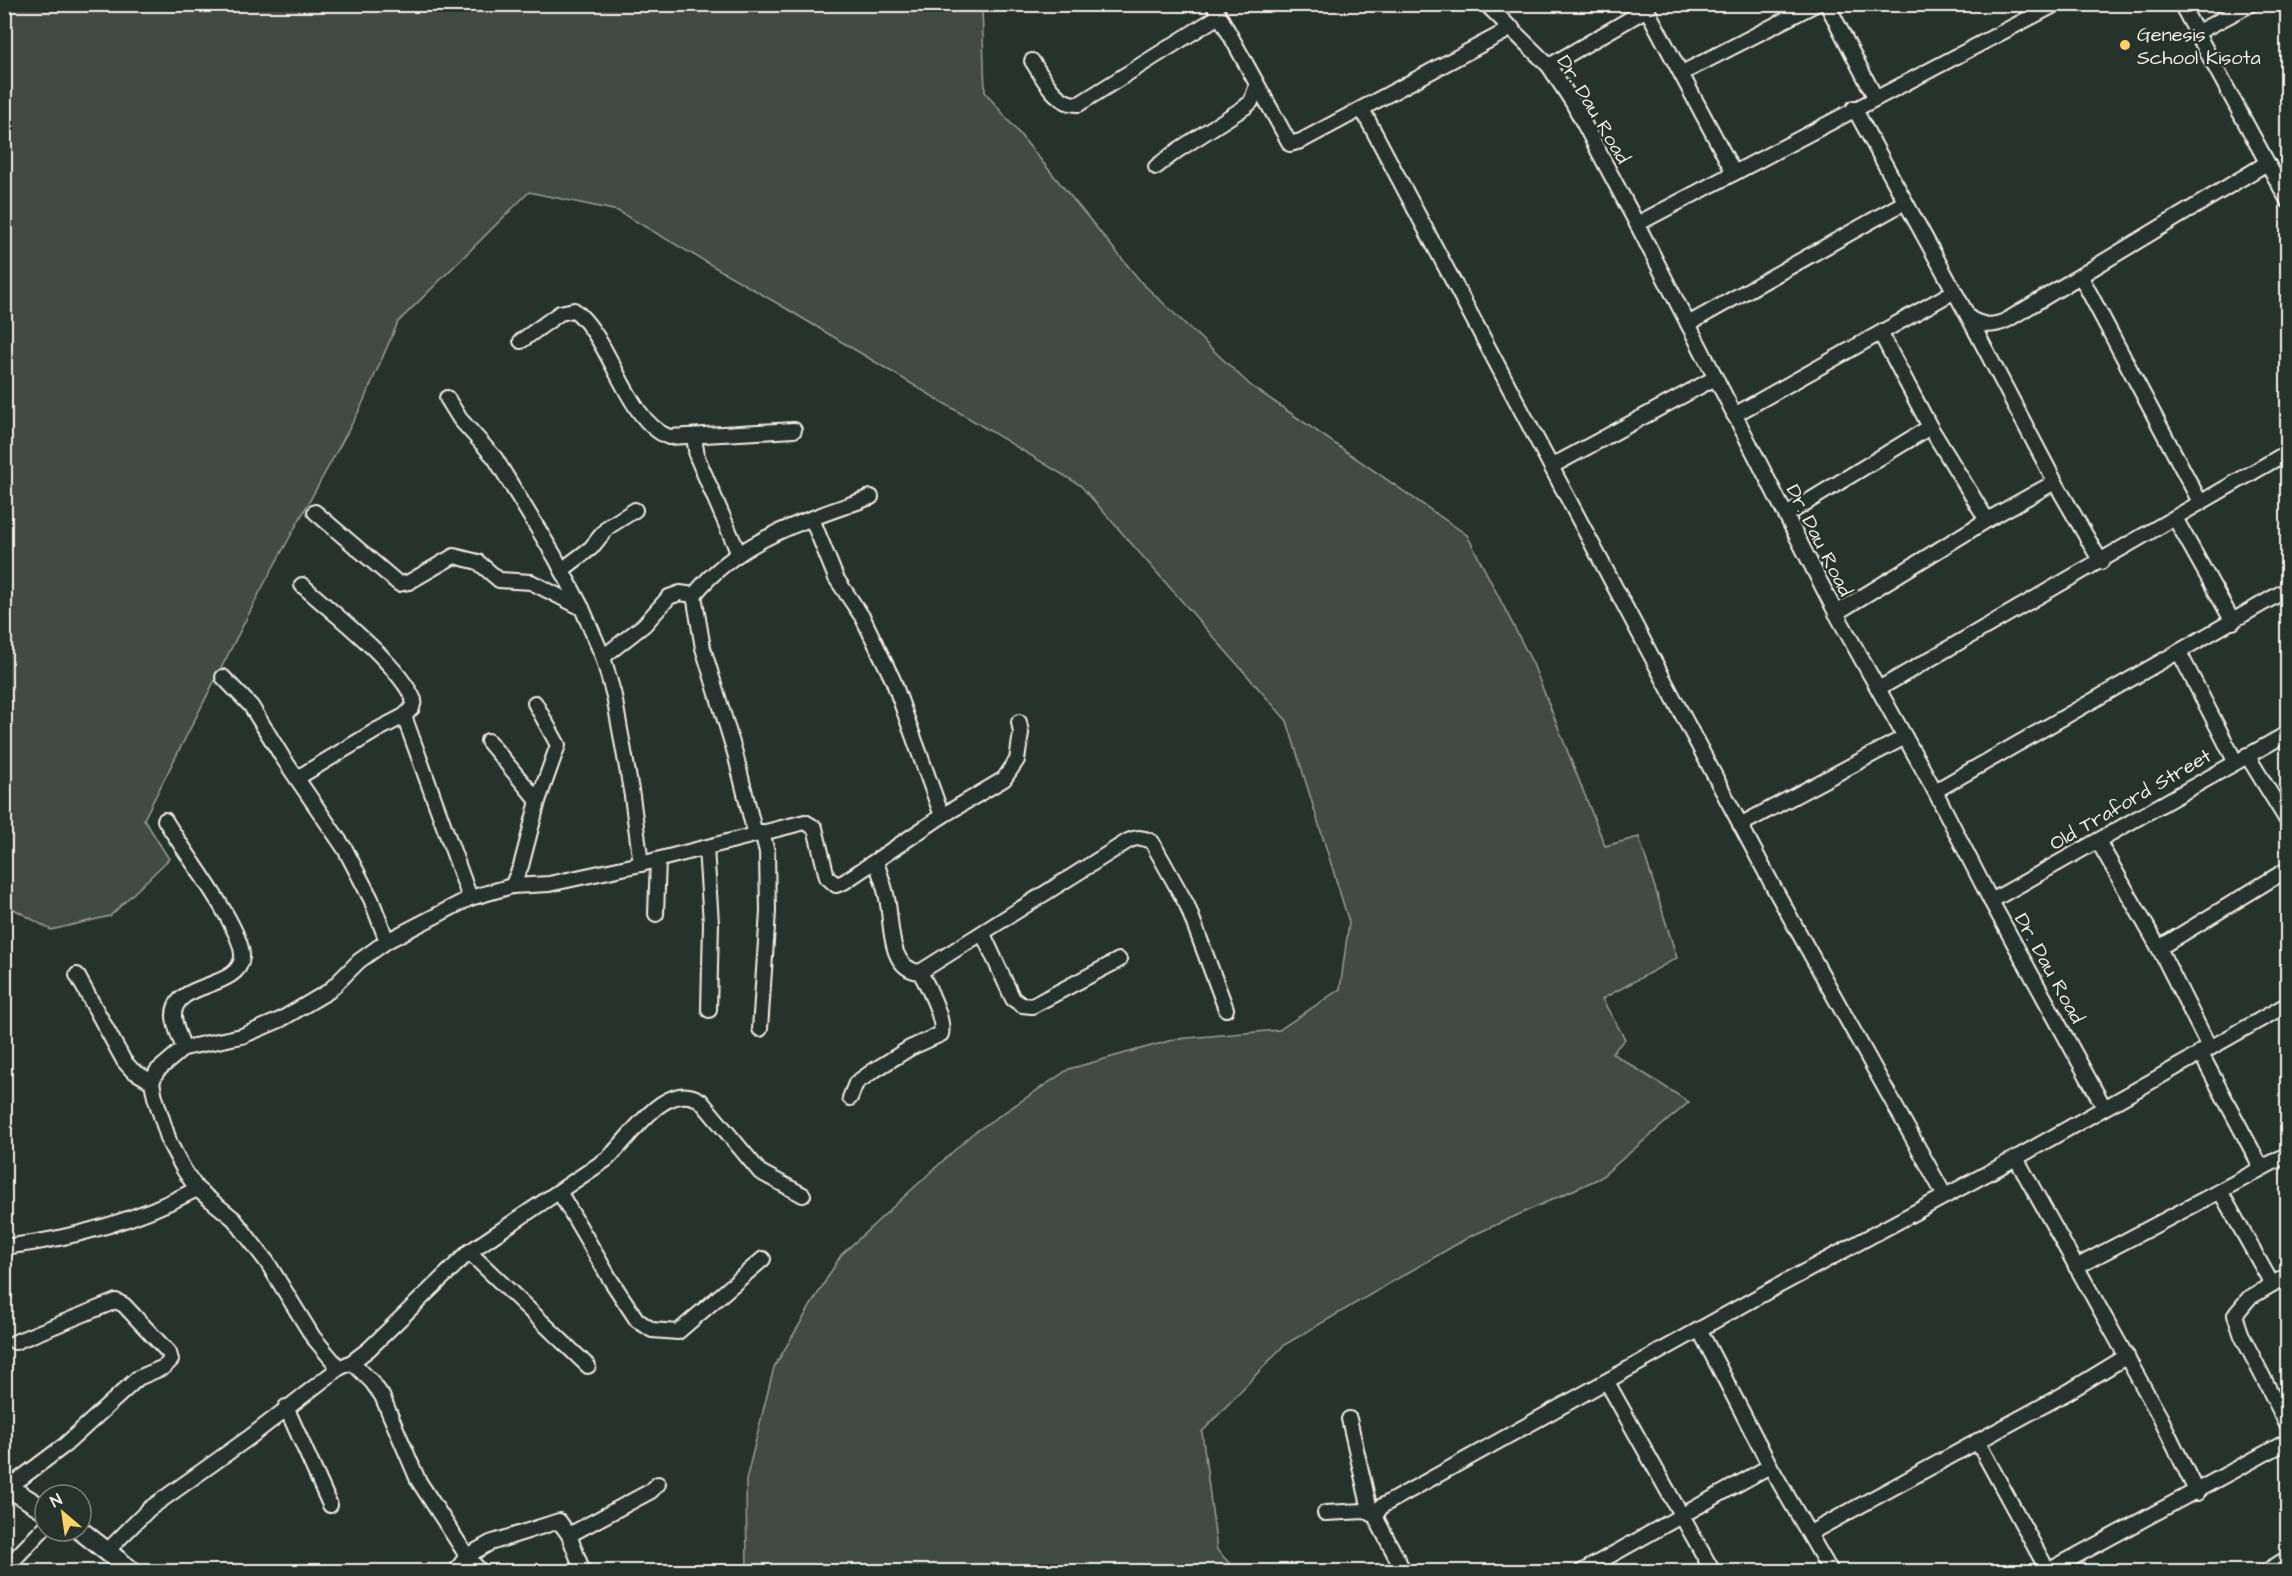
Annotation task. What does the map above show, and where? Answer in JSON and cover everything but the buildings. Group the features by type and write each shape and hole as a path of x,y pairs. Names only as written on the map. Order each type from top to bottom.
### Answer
{"main road":[{"path":"6,1486 33,1503"},
{"path":"93,1540 133,1572"}],"street":[{"name":"Dr. Dau Road","path":"1486,4 1549,66 1573,103 1836,613 1880,688 1991,901 2104,1107"},
{"path":"1682,73 1791,11 1816,4"},
{"path":"1827,4 1875,97"},
{"path":"2181,4 2288,201"},
{"path":"2196,33 2251,4"},
{"path":"1637,224 2048,6"},
{"path":"1549,66 1646,7 1734,172"},
{"path":"1032,61 1059,97 1068,103 1079,104 1216,10 1290,144 1301,141 1512,28"},
{"path":"1156,167 1245,107 1251,102 1257,85"},
{"path":"1854,108 1969,318 2055,482 2101,562"},
{"path":"1362,109 1740,825 1945,1196"},
{"path":"1969,318 1985,325 1997,325 2081,277 2267,163"},
{"path":"1688,324 1905,202"},
{"path":"2081,277 2200,502"},
{"path":"1734,415 1953,292"},
{"path":"521,341 560,313 574,310 589,324 650,427 669,437 794,430"},
{"path":"1881,334 1930,427 1987,520"},
{"path":"1552,466 1715,378"},
{"path":"447,398 460,419 495,458 562,570 582,608 603,657 614,696 632,795 641,864"},
{"path":"1786,515 1930,427"},
{"path":"694,436 697,458 738,552"},
{"path":"1880,688 2288,452"},
{"path":"1836,613 1987,520 2055,482"},
{"path":"694,595 738,552 769,535 871,497"},
{"path":"562,570 591,548 609,527 635,510"},
{"path":"315,512 399,584 410,582 454,556 478,562 499,580 531,582 582,608"},
{"path":"2175,518 2233,622"},
{"path":"812,519 836,578 863,618 898,690 942,816"},
{"path":"297,778 404,716 412,708 414,699 403,679 363,639 302,585"},
{"path":"1935,791 2288,589"},
{"path":"603,657 637,631 669,597 680,593 694,595"},
{"path":"694,595 704,648 758,833 768,852 768,912 760,1029"},
{"path":"2179,652 2241,758 2288,822"},
{"path":"223,677 251,706 360,874 387,940"},
{"path":"512,886 521,866 538,801 558,745 535,703"},
{"path":"404,716 406,728 470,898"},
{"path":"339,1368 313,1337 267,1262 234,1219 197,1189 170,1144 152,1082 157,1071 184,1048 242,1036 280,1020 329,991 359,961 387,940 470,898 512,886 549,884 641,864 797,822 810,823 814,828 827,877 836,885 876,862 942,816 1004,779 1012,770 1019,746 1019,722"},
{"name":"Old Traford Street","path":"1991,901 2288,733"},
{"path":"1740,825 1905,737"},
{"path":"488,741 538,801"},
{"path":"165,820 218,903 232,928 242,956 237,970 230,975 181,999 174,1017 184,1048"},
{"path":"920,972 1128,842 1137,837 1146,838 1152,842 1187,905 1226,1009"},
{"path":"2098,841 2159,948 2204,1049 2261,1167"},
{"path":"706,848 711,923 709,1010"},
{"path":"656,914 658,860"},
{"path":"850,1098 855,1083 910,1048 941,1034 941,1022 928,985 920,972 908,969 894,948 888,901 876,862"},
{"path":"2159,948 2288,869"},
{"path":"983,934 1013,999 1022,1005 1032,1006 1119,960"},
{"path":"77,975 124,1061 132,1070 152,1082"},
{"path":"1374,1515 1382,1506 2016,1158 2204,1049 2288,1004"},
{"path":"107,1551 149,1509 250,1437 339,1368 352,1362 398,1323 438,1280 469,1252 503,1227 560,1193 625,1143 642,1118 670,1100 691,1094 701,1101 760,1172 803,1195"},
{"path":"2076,1268 2288,1154"},
{"path":"2016,1158 2127,1356 2197,1493"},
{"path":"4,1247 87,1231 141,1214 197,1189"},
{"path":"2220,1191 2272,1284"},
{"path":"560,1193 627,1308 643,1326 652,1330 678,1332 762,1259"},
{"path":"469,1252 588,1366"},
{"path":"2288,1275 2249,1298 2238,1309 2236,1322 2288,1426"},
{"path":"6,1486 74,1438 138,1378 164,1367 171,1360 169,1353 124,1305 116,1301 15,1342"},
{"path":"1700,1331 1770,1466 1831,1572"},
{"path":"1810,1533 2127,1356"},
{"path":"352,1362 382,1396 418,1480 467,1556 481,1572"},
{"path":"1607,1382 1713,1572"},
{"path":"286,1407 330,1505"},
{"path":"1349,1419 1374,1515 1404,1572"},
{"path":"1977,1441 2048,1572 2197,1493 2288,1441"},
{"path":"1581,1572 1770,1466"},
{"path":"569,1535 651,1491 658,1484"},
{"path":"1325,1513 1351,1511 1374,1515"},
{"path":"455,1572 467,1556 490,1543 555,1521 564,1525 583,1572"},
{"path":"4,1570 33,1540"},
{"path":"2265,1572 2288,1558"}],"shaded area":[{"path":"5,5 986,5 982,9 985,92 1142,283 1250,385 1467,535 1533,664 1605,846 1639,837 1677,958 1602,999 1625,1039 1612,1053 1689,1102 1600,1178 1469,1237 1284,1345 1202,1432 1217,1550 1237,1571 747,1571 746,1480 774,1367 841,1255 972,1134 1069,1069 1176,1039 1279,1030 1340,989 1349,922 1287,721 1080,485 787,309 618,211 529,192 398,322 360,409 263,586 144,819 169,859 110,916 51,930 5,904"}],"place":[{"name":"Genesis School Kisota","path":"2125,45"}]}
